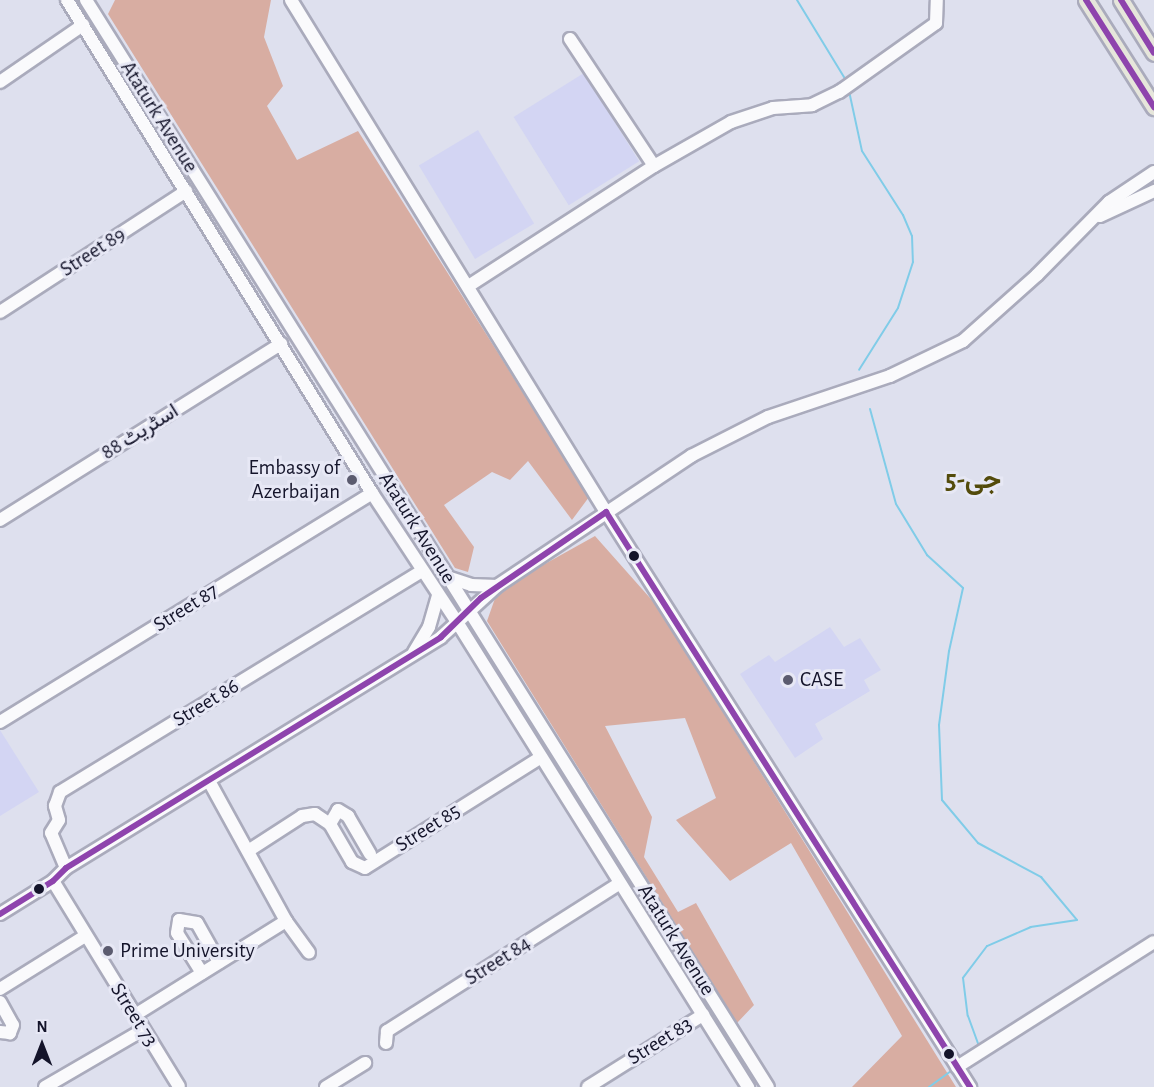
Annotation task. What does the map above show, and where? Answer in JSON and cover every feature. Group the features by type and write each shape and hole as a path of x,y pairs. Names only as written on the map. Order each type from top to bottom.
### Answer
{"main road":[{"path":"1086,0 1154,107"},
{"path":"1121,0 1154,53"}],"street":[{"name":"Ataturk Avenue","path":"67,0 372,493 457,622 748,1087"},
{"name":"Ataturk Avenue","path":"86,0 768,1087"},
{"path":"291,0 470,285 606,512 970,1087"},
{"path":"470,285 654,166 730,122 773,108 812,105 839,92 936,23 938,0"},
{"path":"0,82 83,25"},
{"path":"570,39 654,166"},
{"path":"0,914 53,881 66,868 412,656 457,622 468,609 497,586 606,512 731,433 890,376 952,348 997,312 1096,218 1109,202 1154,172"},
{"name":"Street 89","path":"0,312 186,191"},
{"path":"1096,218 1154,191"},
{"path":"205,223 220,214"},
{"name":"اسٹریٹ 88","path":"0,520 281,344"},
{"name":"Street 87","path":"0,722 372,493"},
{"name":"Street 86","path":"66,868 51,833 59,820 55,806 60,792 422,571"},
{"path":"447,577 471,585 497,586"},
{"path":"412,656 429,627 438,596"},
{"name":"Street 85","path":"330,824 352,862 365,868 541,757"},
{"path":"209,780 286,921 309,953"},
{"path":"248,851 302,816 315,813 330,824 338,810 348,816 370,854"},
{"name":"Street 73","path":"53,881 84,936 179,1087"},
{"name":"Street 84","path":"386,1043 387,1031 619,884"},
{"path":"202,972 177,933 179,921 196,923 219,962"},
{"path":"135,1015 286,921"},
{"path":"0,989 84,936"},
{"path":"957,1066 1154,942"},
{"path":"0,1002 13,1025 10,1033 0,1032"},
{"name":"Street 83","path":"588,1087 703,1015"},
{"path":"45,1087 143,1030"},
{"path":"722,1046 736,1036"},
{"path":"326,1087 365,1063"}],"shaded area":[{"path":"115,0 271,0 264,37 283,86 267,106 297,160 358,131 589,497 572,520 528,461 510,480 492,472 444,505 474,547 468,572 455,568 108,14"},
{"path":"584,73 639,161 569,205 514,117"},
{"path":"478,130 534,223 475,259 419,166"},
{"path":"595,536 658,607 956,1087 852,1087 902,1036 791,843 730,881 676,820 716,798 685,718 605,726 652,817 644,857 678,912 696,903 754,1005 737,1023 487,621 498,590"},
{"path":"830,627 844,647 860,638 881,670 864,680 870,691 815,724 823,739 795,758 740,674 769,655 775,662"},
{"path":"0,730 39,792 0,816"}],"waterway":[{"path":"797,0 847,82"},
{"path":"849,91 862,151 903,215 912,236 913,262 898,308 859,370"},
{"path":"870,409 896,504 927,555 963,588 949,651 939,725 942,800 978,843 1041,877 1077,920 1031,927 987,946 963,978 968,1016 979,1047"},
{"path":"929,1087 954,1069"}],"transit line":[{"path":"1086,0 1154,107"},
{"path":"1121,0 1154,53"},
{"path":"0,914 53,881 66,868 441,637 481,598 606,512 970,1087"}],"place":[{"name":"Embassy of Azerbaijan","path":"352,480"},
{"name":"CASE","path":"788,680"},
{"name":"Prime University","path":"108,951"}],"district":[{"name":"جی-5","path":"973,480"}]}
